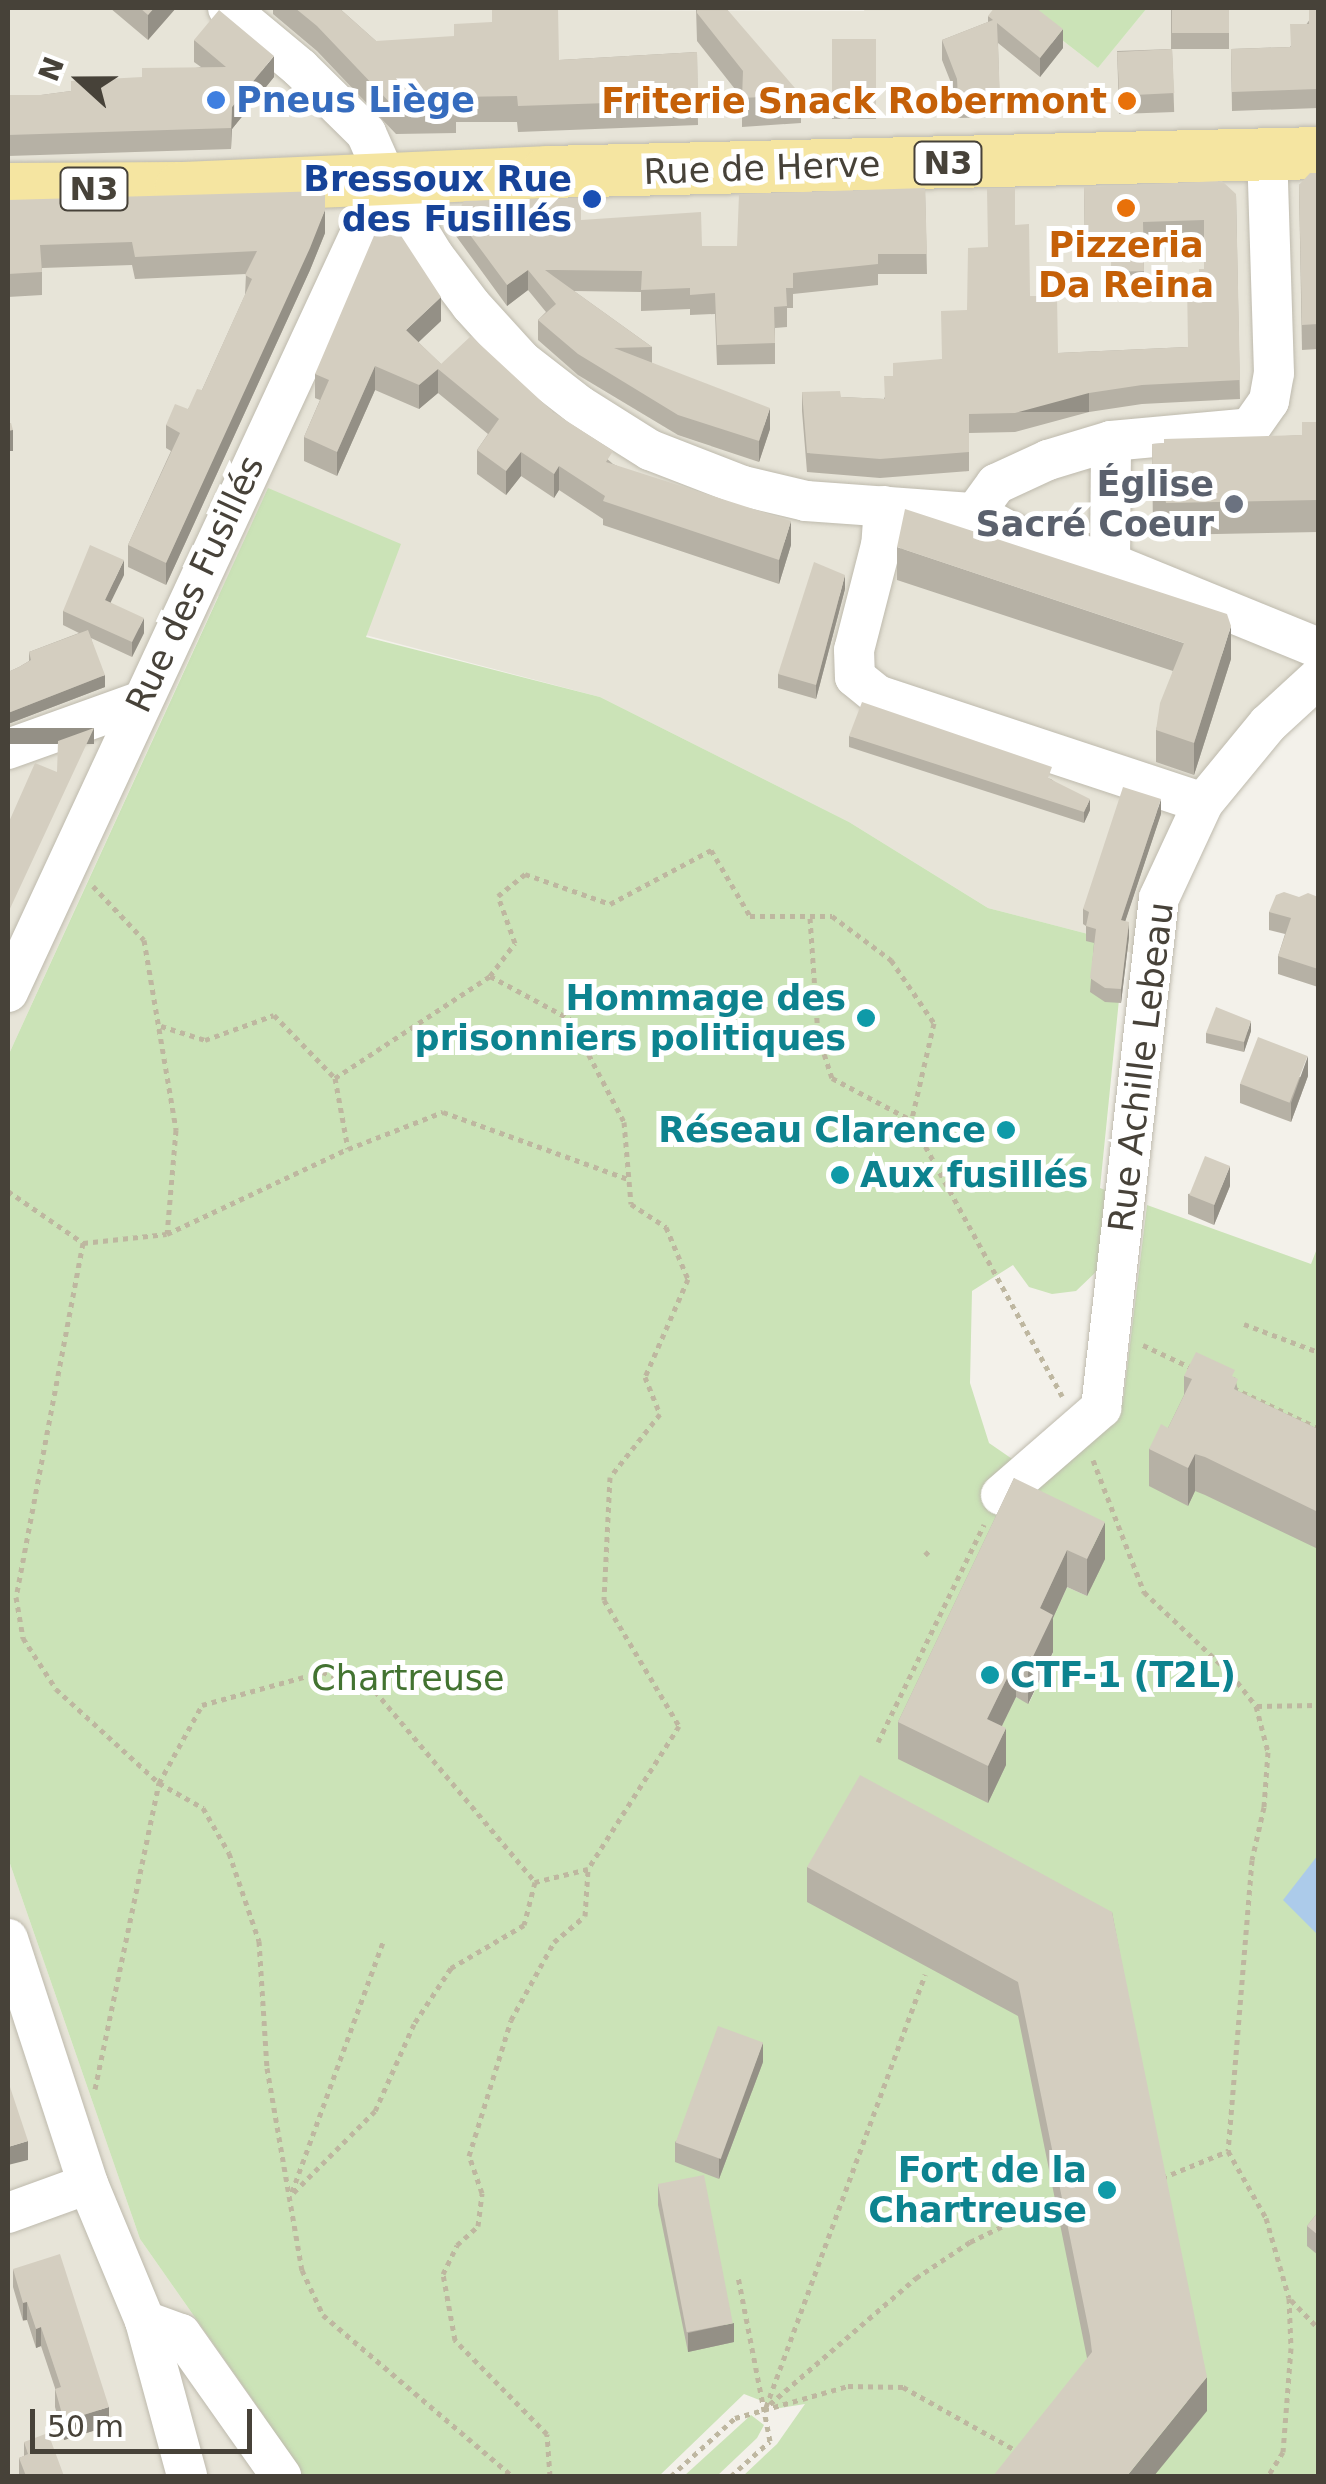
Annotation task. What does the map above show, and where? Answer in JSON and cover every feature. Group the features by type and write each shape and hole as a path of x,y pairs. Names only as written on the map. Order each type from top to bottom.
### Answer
{"main road":[{"name":"Rue de Herve","path":"386,178 1318,152"},
{"name":"N3","path":"8,189 181,188 386,178"}],"street":[{"path":"228,8 300,68 366,133 386,178 471,306 522,361 580,406 650,450 743,486 806,501 975,513 1046,547 1110,563 1318,648"},
{"path":"975,513 996,484 1048,460 1111,442 1250,428 1268,400 1274,373 1267,154"},
{"name":"Rue des Fusillés","path":"8,992 139,702 386,178"},
{"path":"1110,563 1111,442"},
{"path":"884,506 879,556 854,650 854,677 877,695 1204,803"},
{"name":"Rue Achille Lebeau","path":"1081,1429 1101,1408 1159,898 1204,803 1268,724 1318,678"},
{"path":"8,749 139,702"},
{"path":"1000,1495 1081,1429"},
{"path":"8,1939 88,2184 144,2321 187,2476"},
{"path":"8,2213 88,2184"},
{"path":"144,2321 182,2334 281,2476"}],"path":[{"path":"335,1078 490,976 515,943 498,896 525,874 610,904 711,850 750,916 832,916 891,960 934,1023 912,1120"},
{"path":"64,868 100,890 144,940 176,1130 166,1234"},
{"path":"810,918 818,1036 832,1078 912,1120 1081,1429 1144,1592 1231,1674 1256,1706 1268,1752 1264,1806 1252,1860 1228,2151 1266,2218 1289,2298 1291,2348 1283,2452 1268,2476"},
{"path":"490,976 570,1020 624,1122 630,1204 666,1228 688,1279 645,1377 660,1414 610,1477 604,1600 679,1726 588,1868 585,1916 554,1942 511,2020 469,2156 482,2193 478,2226 457,2245 443,2274 455,2340 547,2434 550,2476"},
{"path":"161,1026 205,1040 274,1015 335,1078 348,1149"},
{"path":"8,1191 83,1242 166,1234 348,1149 443,1112 629,1179"},
{"path":"83,1242 16,1597 23,1638 56,1689 159,1783 203,1808 230,1853 258,1941 267,2068 302,2270 323,2316 512,2476"},
{"path":"1244,1324 1318,1352"},
{"path":"1108,1329 1208,1376"},
{"path":"1225,1384 1318,1428"},
{"path":"878,1742 1000,1495"},
{"path":"77,2143 88,2125 159,1783 202,1705 322,1672 376,1690 535,1882"},
{"path":"1256,1706 1318,1705"},
{"path":"535,1882 588,1868"},
{"path":"291,2195 375,2111 414,2024 451,1968 524,1925 535,1882"},
{"path":"291,2195 384,1942"},
{"path":"766,2407 925,1974"},
{"path":"1159,2179 1228,2151"},
{"path":"766,2407 916,2278 970,2242 1055,2201"},
{"path":"731,2476 770,2441 738,2276"},
{"path":"1289,2298 1318,2328"},
{"path":"671,2476 735,2418 848,2386 903,2387 1035,2461"}],"shaded area":[{"path":"8,8 1021,8 1098,68 1147,8 1318,8 1318,681 1204,803 1149,961 1088,934 988,908 849,822 600,697 218,596 8,1056"},
{"path":"8,1858 140,2239 264,2416 276,2476 8,2476"}],"green space":[{"path":"1021,8 1147,8 1098,68"},
{"name":"Chartreuse","path":"268,488 401,544 366,637 600,697 849,822 988,908 1088,934 1124,950 1100,1188 1105,1190 1098,1270 1076,1291 1052,1294 1029,1287 1013,1265 972,1291 970,1383 989,1443 1044,1481 1123,1402 1147,1205 1311,1264 1318,1246 1318,2476 743,2476 777,2444 805,2404 780,2408 744,2394 659,2476 276,2476 264,2416 140,2239 8,1858 8,1056","holes":["1015,1516 1087,1596 1067,1587 1040,1646 1053,1653 1029,1703 1016,1697 987,1756"]},
{"path":"751,2415 764,2425 757,2438 717,2476 684,2476"}],"water":[{"path":"1318,1855 1318,1935 1283,1900"}],"building":[{"path":"295,8 339,8 376,41 454,36 454,24 492,22 492,8 558,8 559,60 697,52 698,100 518,106 517,96 456,97 456,107 396,109"},
{"path":"697,8 726,8 801,95 742,98 743,71"},
{"path":"994,8 1036,8 1063,29 1040,58 997,23 1000,97 958,98 957,79 942,40 993,20 988,16"},
{"path":"1172,8 1229,8 1229,33 1172,33"},
{"path":"1309,8 1318,8 1318,89 1232,92 1231,49 1291,47 1290,24 1309,24"},
{"path":"219,10 274,56 232,107 231,128 8,135 8,95 71,91 71,81 142,77 142,68 226,67 194,40"},
{"path":"832,39 876,39 876,109 832,109"},
{"path":"1172,49 1174,93 1119,96 1117,52"},
{"path":"1310,173 1318,173 1318,324 1302,325 1299,185"},
{"path":"1222,181 1236,194 1240,380 1142,385 1089,393 1015,413 969,414 969,452 880,459 807,453 802,392 840,391 841,397 885,399 884,376 893,376 893,363 942,359 941,311 967,310 968,248 988,247 987,189 1015,188 1015,225 1029,224 1030,296 1057,296 1058,353 1188,347 1187,282 1199,282 1199,269 1204,269 1204,220 1143,222 1144,271 1111,272 1112,234 1085,236 1084,187"},
{"path":"925,188 927,254 878,254 878,264 793,273 793,288 786,288 787,306 774,307 775,343 717,345 715,293 690,295 690,288 641,290 642,271 545,270 652,347 614,348 770,408 759,441 678,415 578,354 538,320 556,304 528,270 507,285 456,216 464,201 581,198 581,220 701,212 702,246 737,246 739,194"},
{"path":"325,191 325,210 310,248 166,563 128,545 180,433 166,425 175,404 188,409 197,389 202,390 252,279 245,275 257,251 135,257 132,242 40,245 42,272 8,274 8,200"},
{"path":"396,228 441,297 406,330 441,364 471,336 553,412 613,451 606,462 791,521 779,560 603,501 605,496 559,466 554,474 521,452 506,471 477,450 499,419 438,369 419,385 375,366 337,452 304,437 329,380 315,374 376,231"},
{"path":"1302,422 1318,422 1318,500 1166,503 1165,498 1153,499 1152,444 1164,443 1164,439 1302,435"},
{"path":"905,509 1227,614 1231,626 1194,743 1156,730 1160,703 1184,643 897,547"},
{"path":"90,545 124,560 105,600 144,618 132,642 63,611"},
{"path":"814,562 845,575 816,685 778,674"},
{"path":"88,630 105,675 8,713 8,672 31,660 29,652"},
{"path":"862,702 1052,767 1048,778 1090,799 1084,812 849,736"},
{"path":"94,728 8,913 8,824 35,763 57,772 58,741"},
{"path":"1123,787 1161,799 1121,920 1129,922 1121,989 1105,988 1090,978 1096,929 1086,926 1089,912 1083,909"},
{"path":"1284,892 1318,897 1318,969 1278,956 1291,918 1269,912 1276,895"},
{"path":"1216,1007 1251,1021 1244,1042 1206,1033"},
{"path":"1258,1037 1307,1056 1290,1103 1240,1084"},
{"path":"1205,1156 1230,1166 1214,1205 1189,1195"},
{"path":"1196,1352 1235,1370 1232,1376 1238,1379 1234,1389 1318,1429 1318,1512 1205,1457 1195,1454 1188,1468 1149,1449 1161,1424 1168,1428 1192,1379 1184,1376"},
{"name":"CTF-1 (T2L)","path":"1014,1478 1105,1522 1087,1559 1067,1550 1040,1608 1053,1615 1028,1667 1016,1660 987,1719 1006,1728 988,1766 898,1722"},
{"path":"860,1775 1112,1912 1207,2377 1127,2476 993,2476 1092,2352 1090,2336 1018,1982 807,1867"},
{"path":"718,2026 763,2042 721,2159 676,2143"},
{"path":"8,2081 28,2141 8,2147"},
{"path":"704,2175 733,2323 687,2332 658,2184"},
{"path":"1318,2212 1318,2235 1307,2226"},
{"path":"60,2254 109,2407 64,2421 55,2389 61,2387 41,2327 36,2329 27,2302 23,2303 13,2269"},
{"path":"48,2433 64,2476 26,2476 19,2458 28,2454 24,2442"}],"place":[{"name":"Pneus Liège","path":"216,100"},
{"name":"Friterie Snack Robermont","path":"1127,101"},
{"name":"Bressoux Rue des Fusillés","path":"592,199"},
{"name":"Pizzeria Da Reina","path":"1126,208"},
{"name":"Église Sacré Coeur","path":"1234,504"},
{"name":"Hommage des prisonniers politiques","path":"866,1018"},
{"name":"Réseau Clarence","path":"1006,1130"},
{"name":"Aux fusillés","path":"840,1175"},
{"name":"CTF-1 (T2L)","path":"990,1675"},
{"name":"Fort de la Chartreuse","path":"1107,2190"}]}
